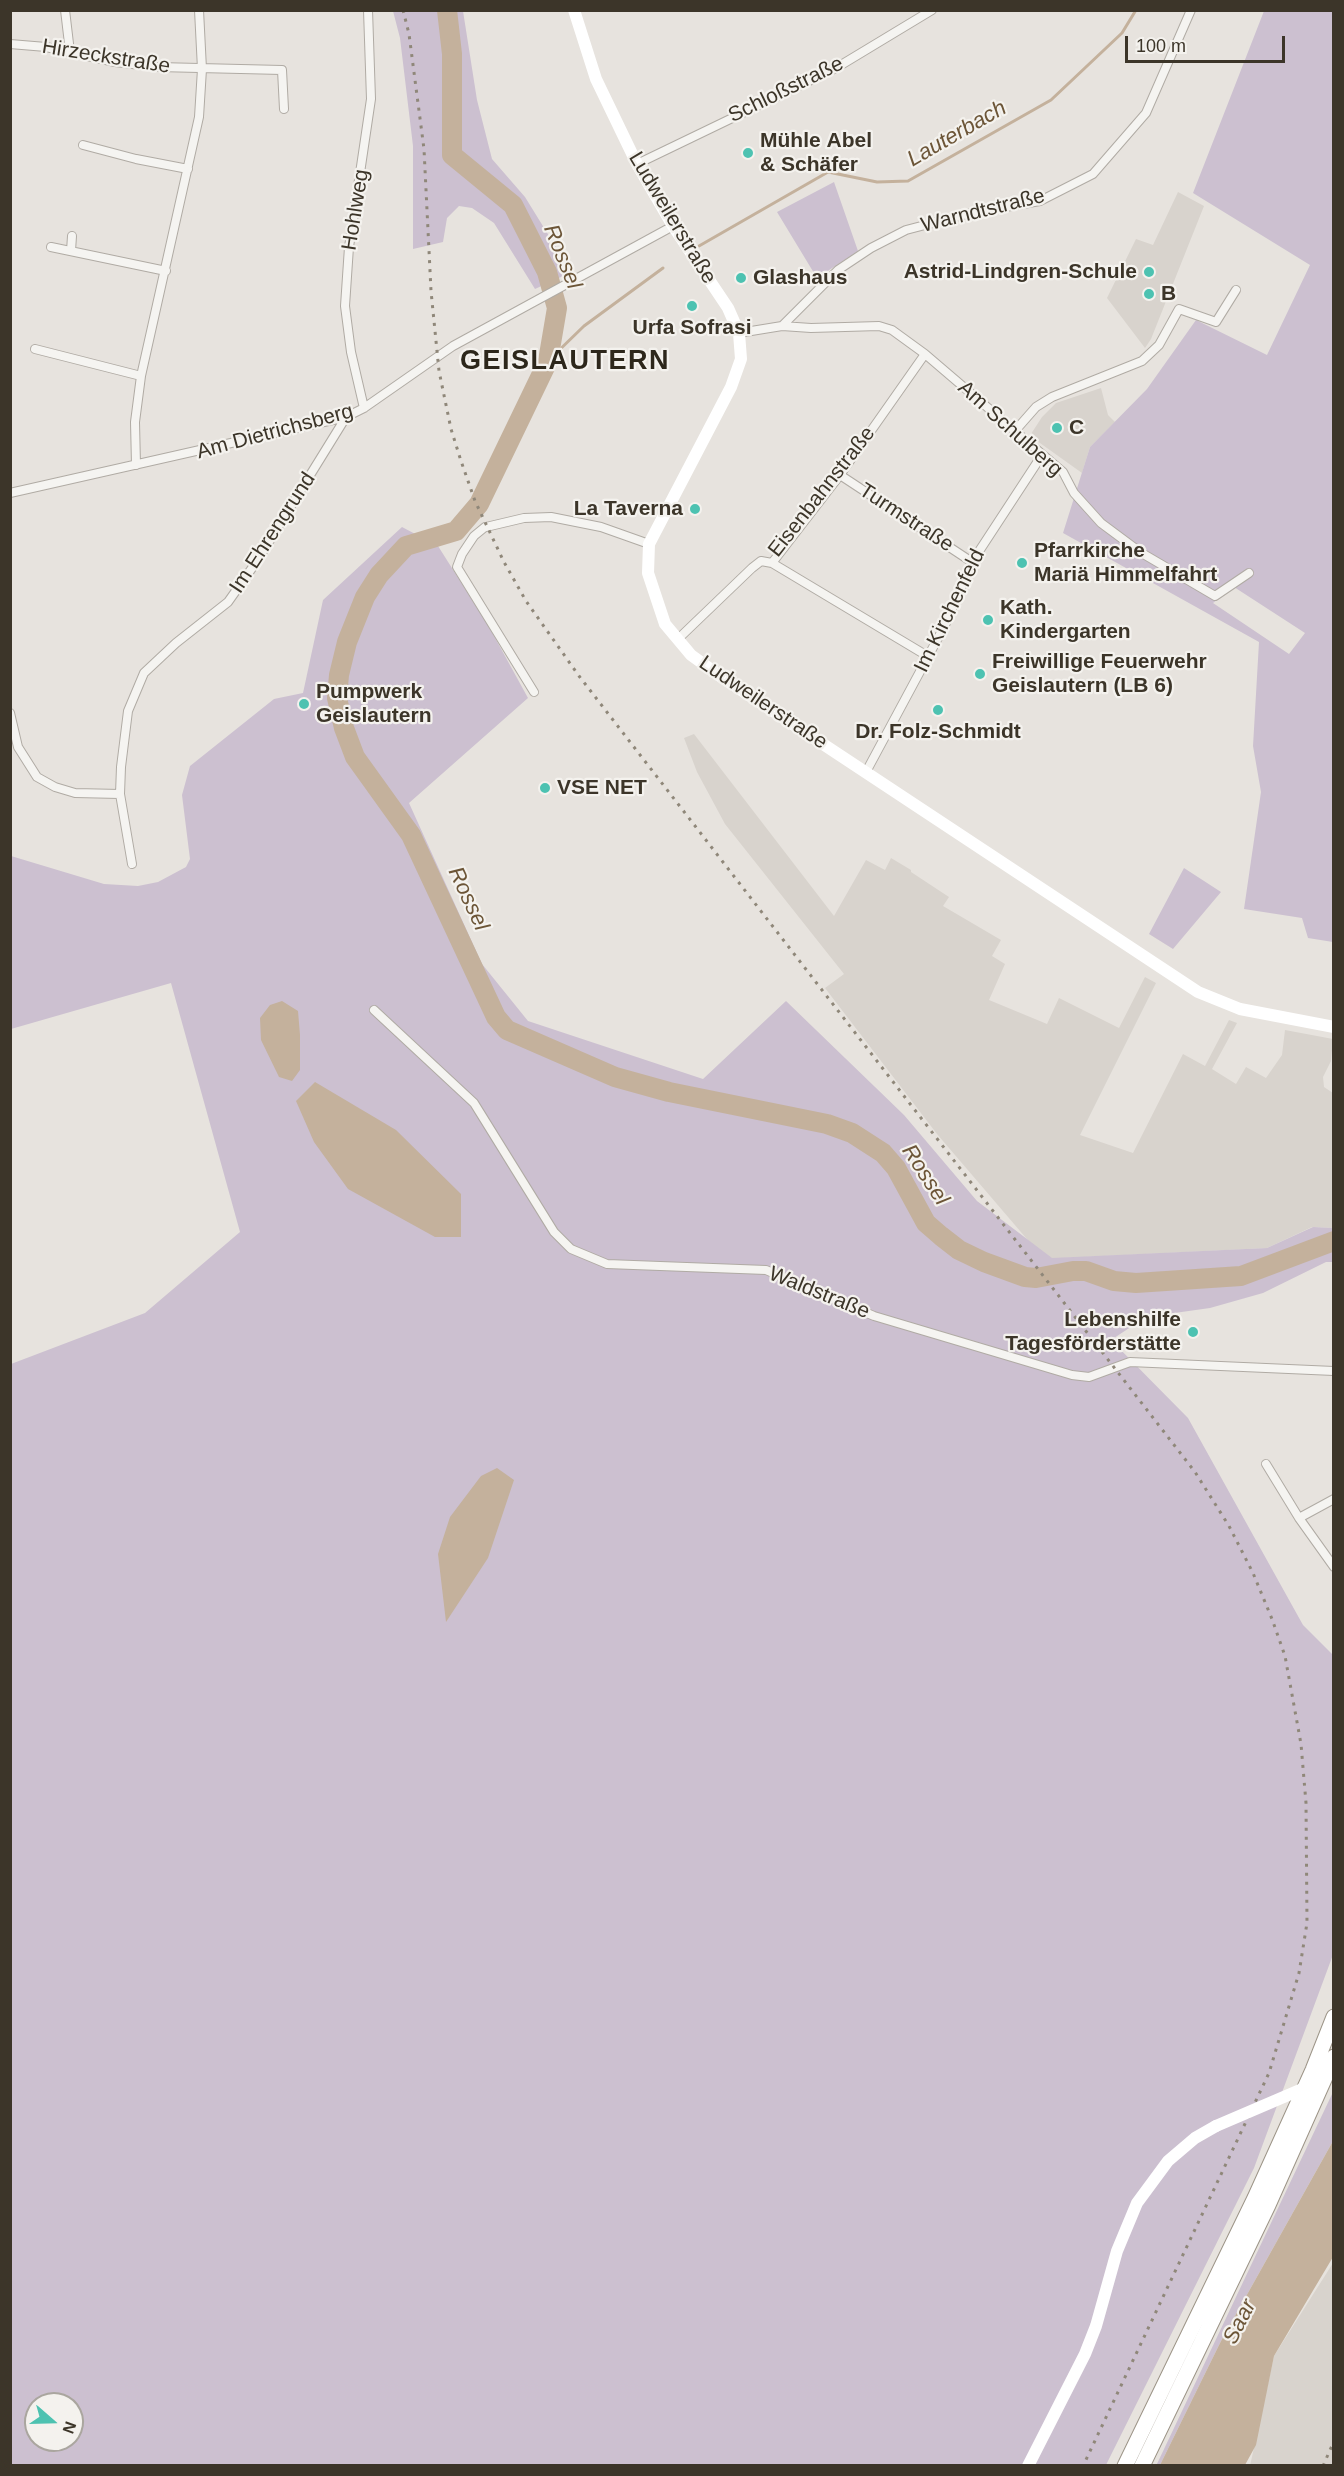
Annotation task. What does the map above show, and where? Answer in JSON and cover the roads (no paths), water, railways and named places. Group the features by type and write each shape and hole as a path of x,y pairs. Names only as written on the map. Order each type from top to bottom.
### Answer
{"highway":[{"path":"1326,2036 1334,2005"},
{"path":"1142,2466 1268,2205 1313,2070 1334,2017"},
{"path":"1125,2466 1291,2137 1334,2057"}],"main road":[{"name":"Ludweilerstraße","path":"574,10 596,79 637,164 673,226 728,308 739,333 741,359 731,387 649,544 648,573 664,624 692,655 720,676 1198,992 1240,1009 1334,1026"},
{"path":"1028,2466 1089,2345 1117,2251 1137,2203 1168,2161 1195,2138 1216,2126 1300,2090 1334,2068"}],"street":[{"path":"65,10 70,52"},
{"path":"136,465 135,422 141,376 199,117 202,69 199,10"},
{"name":"Hohlweg","path":"364,408 351,352 345,306 349,248 371,99 368,10"},
{"name":"Schloßstraße","path":"637,164 836,68 932,10"},
{"name":"Warndtstraße","path":"782,326 838,270 871,248 906,230 970,213 1040,201 1093,174 1146,113 1191,10"},
{"name":"Hirzeckstraße","path":"10,44 158,67 282,70 284,109"},
{"path":"83,145 136,159 189,169"},
{"name":"Am Dietrichsberg","path":"10,493 346,417 364,408 453,346 673,226"},
{"path":"71,251 72,236"},
{"path":"51,247 166,271"},
{"path":"1014,432 1036,407 1052,397 1142,361 1159,345 1179,309 1216,322 1236,290"},
{"name":"Am Schulberg","path":"739,333 782,326 811,328 879,326 904,338 925,354 1063,472 1074,493 1101,523 1140,552 1215,596 1249,573"},
{"path":"34,349 141,376"},
{"name":"Eisenbahnstraße","path":"678,639 752,568 761,561 772,563 840,475 925,354"},
{"name":"Im Ehrengrund","path":"132,864 120,794 128,711 144,673 176,643 228,602 257,561 346,417"},
{"name":"Im Kirchenfeld","path":"866,772 929,657 972,562 1042,455"},
{"name":"Turmstraße","path":"840,475 972,562"},
{"path":"534,692 457,567 462,554 474,536 486,527 524,518 551,518 601,527 649,544"},
{"path":"772,563 929,657"},
{"path":"10,713 18,747 37,777 56,787 75,793 120,794"},
{"name":"Waldstraße","path":"374,1010 474,1103 554,1232 571,1249 607,1264 766,1270 874,1316 1072,1375 1089,1377 1130,1362 1334,1371"},
{"path":"1266,1464 1299,1518 1334,1567"},
{"path":"1299,1518 1334,1498"}],"water":[{"path":"282,1001 298,1011 300,1070 292,1081 279,1077 261,1040 260,1018 270,1005"},
{"path":"315,1082 396,1130 461,1194 461,1237 435,1237 348,1189 314,1142 296,1101"},
{"path":"497,1468 514,1480 488,1558 446,1622 438,1554 450,1517 481,1476"},
{"name":"Saar","path":"1333,2141 1333,2257 1274,2356 1256,2445 1245,2465 1160,2465 1221,2341"}],"waterway":[{"name":"Rossel","path":"447,10 452,54 452,155 513,205 547,272 557,308 548,361 479,504 456,531 406,546 379,575 365,597 347,642 339,675 337,698 344,728 355,757 411,835 496,1017 507,1030 615,1077 669,1092 827,1124 852,1133 883,1153 896,1168 926,1223 941,1236 959,1250 1025,1277 1036,1278 1073,1271 1086,1271 1114,1281 1136,1283 1241,1276 1334,1241"},
{"name":"Lauterbach","path":"699,246 828,172 877,182 908,181 1051,100 1122,33 1136,10"},
{"name":"Lauterbach","path":"548,361 584,326 663,268"}],"railway":[{"path":"403,10 409,34 424,149 431,291 439,371 451,429 461,461 475,501 504,562 526,601 579,676 1195,1472 1229,1526 1253,1573 1285,1656 1301,1744 1306,1803 1307,1923 1299,1973 1269,2073 1083,2466"},
{"path":"1323,2466 1334,2441"}],"place":[{"name":"Mühle Abel & Schäfer","path":"748,153"},
{"name":"Astrid-Lindgren-Schule","path":"1149,272"},
{"name":"Glashaus","path":"741,278"},
{"name":"B","path":"1149,294"},
{"name":"Urfa Sofrasi","path":"692,306"},
{"name":"C","path":"1057,428"},
{"name":"La Taverna","path":"695,509"},
{"name":"Pfarrkirche Mariä Himmelfahrt","path":"1022,563"},
{"name":"Kath. Kindergarten","path":"988,620"},
{"name":"Freiwillige Feuerwehr Geislautern (LB 6)","path":"980,674"},
{"name":"Pumpwerk Geislautern","path":"304,704"},
{"name":"Dr. Folz-Schmidt","path":"938,710"},
{"name":"VSE NET","path":"545,788"},
{"name":"Lebenshilfe Tagesförderstätte","path":"1193,1332"}],"district":[{"name":"GEISLAUTERN","path":"565,362"}]}
